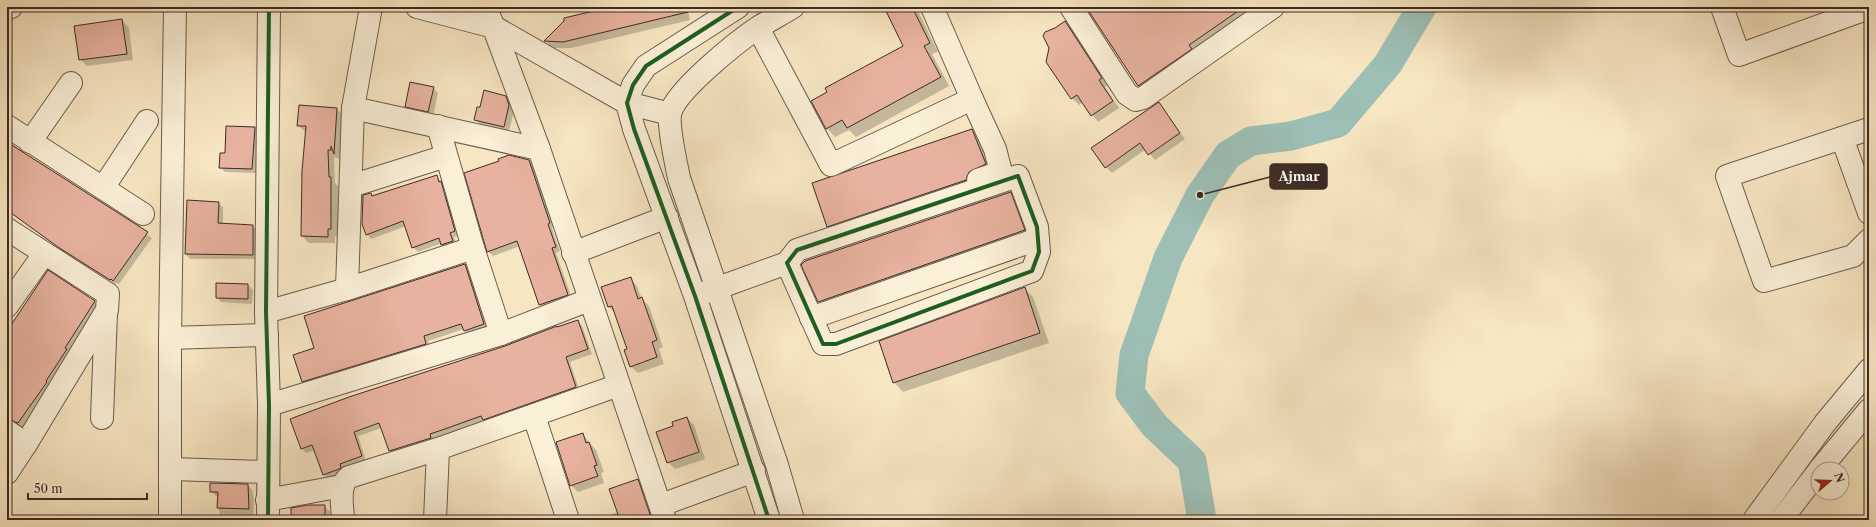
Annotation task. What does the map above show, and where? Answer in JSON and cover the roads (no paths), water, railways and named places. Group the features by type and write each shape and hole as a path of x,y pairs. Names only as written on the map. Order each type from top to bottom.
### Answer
{"street":[{"path":"7,8 11,7"},
{"path":"170,520 170,338 175,7"},
{"path":"269,7 266,312 269,405 267,510 342,486"},
{"path":"347,289 353,108 371,7"},
{"path":"417,7 494,27 627,103 670,114"},
{"path":"486,7 539,149 573,253 663,512 754,471"},
{"path":"738,7 646,66 633,85 627,103 634,129 695,296 769,520"},
{"path":"793,7 758,28 709,67 682,94 670,114 673,147 679,178 777,465 793,520"},
{"path":"832,231 1001,172 995,149 932,7"},
{"path":"1071,7 1127,94 1136,100 1144,98 1273,7"},
{"path":"1722,7 1739,55 1869,8"},
{"path":"758,28 831,165 972,99"},
{"path":"30,142 71,83"},
{"path":"353,108 539,149"},
{"path":"103,188 147,121"},
{"path":"7,126 143,214"},
{"path":"438,126 473,248 501,334"},
{"path":"1869,129 1727,176 1764,281 1853,256 1869,240"},
{"path":"1842,138 1869,213"},
{"path":"350,186 446,156"},
{"path":"695,296 787,263 797,250 1018,176 1037,227 1039,252 1032,272 836,344 823,344 787,263"},
{"path":"573,253 667,218"},
{"path":"7,229 108,294 102,418"},
{"path":"811,318 1038,239"},
{"path":"266,312 347,289 473,248"},
{"path":"7,306 44,254"},
{"path":"269,405 501,334 590,300"},
{"path":"7,473 107,310"},
{"path":"170,338 267,335"},
{"path":"1754,520 1825,423 1869,370"},
{"path":"343,520 342,486 345,480 349,477 438,449 619,385"},
{"path":"1827,461 1869,410"},
{"path":"534,416 568,520"},
{"path":"7,431 26,444"},
{"path":"435,520 438,449"},
{"path":"171,469 268,472"},
{"path":"1781,520 1810,482"}],"waterway":[{"path":"1202,520 1192,461 1154,425 1130,393 1134,355 1168,258 1200,195 1228,155 1251,141 1291,136 1338,123 1388,64 1422,7"}],"place":[{"name":"Ajmar","path":"1200,195"}]}
